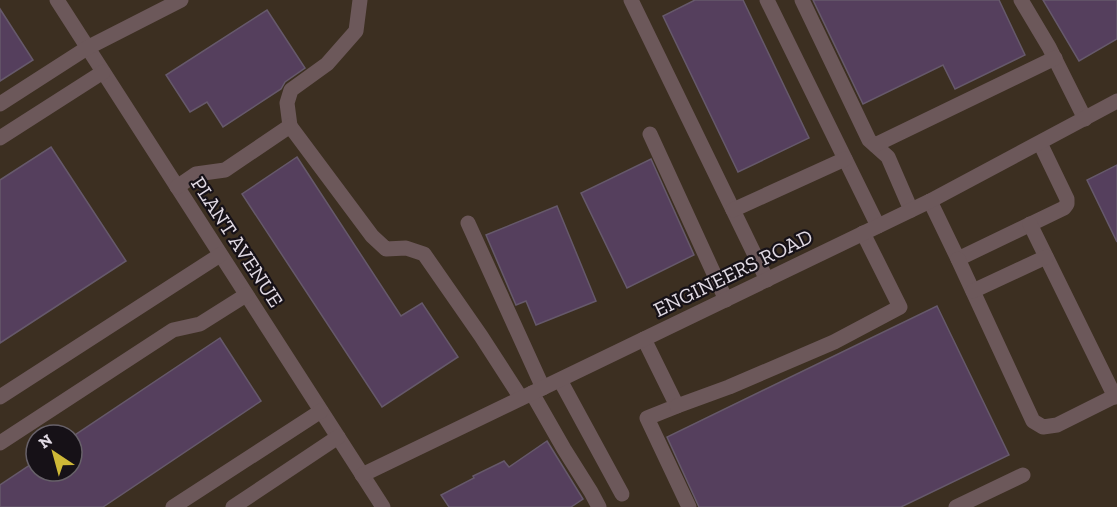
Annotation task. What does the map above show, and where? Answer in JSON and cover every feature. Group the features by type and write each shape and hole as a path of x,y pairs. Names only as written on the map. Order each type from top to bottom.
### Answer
{"street":[{"name":"PLANT AVENUE","path":"57,0 383,507"},
{"path":"0,104 87,48 181,0"},
{"path":"360,0 356,31 327,64 291,90 286,103 290,126 372,236 386,249 406,248 424,254 481,336 532,393"},
{"path":"631,0 767,280"},
{"path":"767,0 878,226"},
{"path":"802,0 869,140 888,157 911,210"},
{"path":"1021,0 1055,58 1085,118"},
{"path":"875,145 1055,58"},
{"path":"0,138 103,72"},
{"name":"ENGINEERS ROAD","path":"362,475 930,201 1117,101"},
{"path":"177,187 196,174 225,170 290,126"},
{"path":"650,134 726,300"},
{"path":"958,259 1064,208 1067,204 1067,198 1040,143"},
{"path":"733,210 845,159"},
{"path":"930,201 1033,422 1043,428 1057,425 1116,396 1030,224"},
{"path":"468,223 532,393 599,507"},
{"path":"688,507 647,418 824,347 900,307 863,233"},
{"path":"0,397 220,255"},
{"path":"973,291 1046,257"},
{"path":"0,443 173,330 200,324 246,295"},
{"path":"644,339 677,406"},
{"path":"560,380 622,494"},
{"path":"172,507 321,411"},
{"path":"233,507 338,437"},
{"path":"956,507 1023,475"}],"shaded area":[{"path":"0,0 1117,0 1117,507 0,507"}],"building":[{"path":"695,0 743,0 809,138 738,172 663,16"},
{"path":"813,0 999,0 1025,55 955,89 943,65 863,104"},
{"path":"1043,0 1117,0 1117,39 1079,61"},
{"path":"0,9 33,60 0,81"},
{"path":"267,10 305,68 285,82 281,89 223,127 207,102 190,112 166,75"},
{"path":"51,147 126,261 0,343 0,180"},
{"path":"297,157 401,316 422,303 458,357 382,407 242,194"},
{"path":"651,159 694,255 627,288 581,193"},
{"path":"1117,165 1117,242 1087,180"},
{"path":"557,206 596,301 536,325 526,301 516,305 486,235"},
{"path":"937,306 1009,455 901,507 699,507 667,437"},
{"path":"220,338 261,401 103,507 0,507 0,485 24,469 24,483 84,483 84,429"},
{"path":"547,441 583,499 571,507 449,507 441,495 504,461 509,467"}]}
